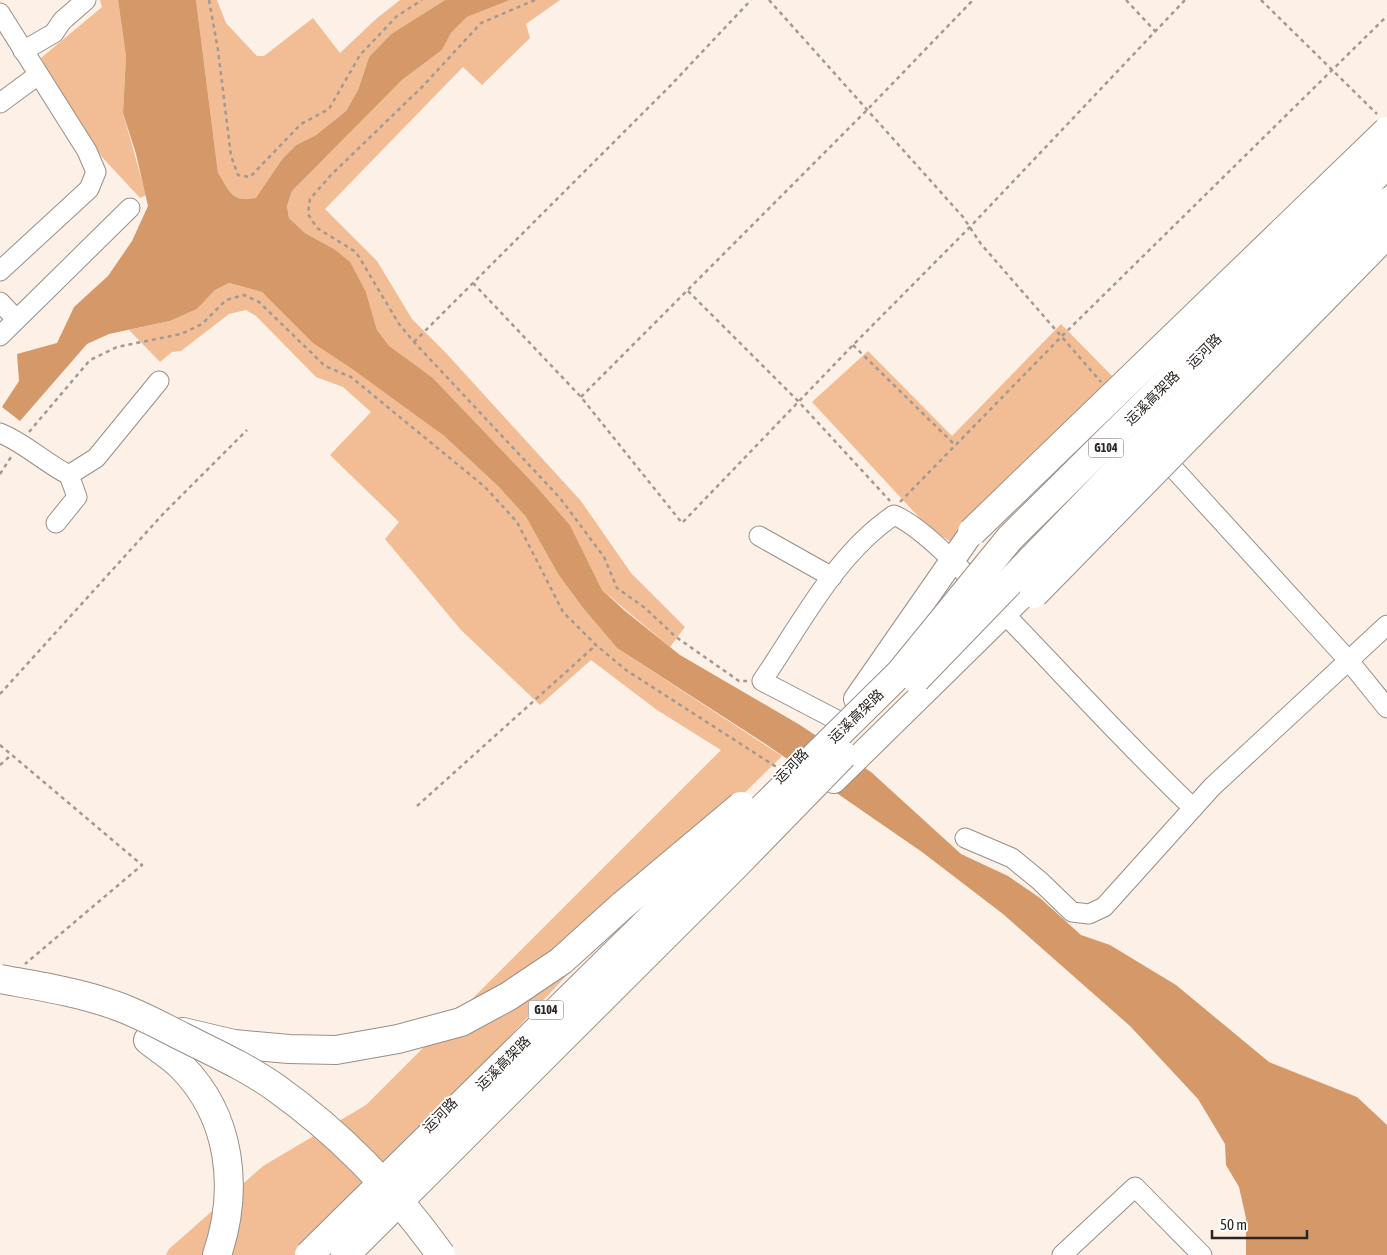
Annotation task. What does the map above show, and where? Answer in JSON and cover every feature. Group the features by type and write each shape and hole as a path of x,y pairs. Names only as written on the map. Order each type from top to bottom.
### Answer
{"highway":[{"path":"972,532 1384,124"},
{"name":"运溪高架路","path":"310,1255 900,673 1010,538 1387,164"},
{"name":"运溪高架路","path":"345,1255 732,869 1116,472 1387,202"},
{"path":"1034,594 1387,235"},
{"path":"158,1035 198,1034 234,1044 289,1049 336,1050 398,1039 461,1022 509,996 561,961 623,905 900,673"},
{"path":"11,973 53,988 114,1005 158,1035 208,1062 302,1125 402,1229 422,1255"},
{"path":"0,993 75,1009 223,1057 275,1088 312,1116 374,1176 418,1223 441,1255"},
{"path":"158,1035 201,1091 216,1118 226,1153 230,1201 226,1228 217,1255"},
{"path":"360,1255 377,1223"}],"main road":[{"name":"运河路","path":"300,1255 1387,170"},
{"path":"360,1255 865,750 1006,616 1387,235"},
{"path":"856,699 972,532"},
{"path":"1006,616 1034,594"}],"street":[{"path":"23,51 54,33 62,21 86,0"},
{"path":"0,13 87,151 96,172 89,189 0,271"},
{"path":"0,103 38,75"},
{"path":"0,336 130,208"},
{"path":"0,302 16,319"},
{"path":"70,475 96,458 159,381"},
{"path":"0,432 46,463 70,475 77,498 56,523"},
{"path":"1165,458 1349,661 1387,708"},
{"path":"831,724 762,681 832,576 875,528 894,515 908,521 973,582 1147,764 1193,808"},
{"path":"759,536 832,576"},
{"path":"965,838 1012,858 1040,881 1072,912 1089,914 1104,906 1193,808 1387,625"},
{"path":"1062,1255 1136,1187 1202,1255"}],"path":[{"path":"209,0 218,50 231,156 238,175 250,177 301,124 329,109 360,55 397,16 422,0"},
{"path":"535,0 481,23 424,85 331,175 310,199 308,214 317,228 356,252 399,324 560,498 604,556 617,588 645,608 676,637 739,681 762,681"},
{"path":"414,342 671,85 751,0"},
{"path":"769,0 964,217 981,244 1104,385"},
{"path":"581,397 867,110 973,0"},
{"path":"1126,0 1155,31"},
{"path":"473,283 581,397 682,524 798,401 970,227 1186,0"},
{"path":"1261,0 1384,124"},
{"path":"687,291 798,401 895,507 1062,336 1387,16"},
{"path":"0,474 19,443 90,360 117,347 181,334 202,324 226,300 244,296 259,302 325,366 351,377 485,487 517,522 563,612 596,645 626,670 788,769"},
{"path":"853,345 955,446"},
{"path":"0,694 163,514 246,430"},
{"path":"417,806 596,645"},
{"path":"0,745 10,756 142,866 11,973"},
{"path":"0,765 10,756"}],"shaded area":[{"path":"100,0 118,0 126,56 123,113 146,195 140,198 102,157 57,89 41,58 102,7"},
{"path":"118,0 196,0 218,173 232,194 241,199 248,199 256,198 283,158 296,145 316,135 346,111 358,90 369,57 391,34 445,0 510,0 467,17 451,33 442,50 402,80 292,191 287,206 289,218 305,233 334,249 350,262 366,292 377,330 389,346 433,378 535,485 570,525 602,590 625,611 680,655 800,725 871,772 961,854 1008,876 1040,898 1081,935 1110,945 1176,985 1269,1062 1357,1097 1387,1125 1387,1255 1246,1255 1246,1218 1239,1187 1226,1165 1225,1144 1198,1099 1130,1026 1003,914 922,852 767,745 617,648 583,608 558,574 526,517 499,487 443,435 351,368 313,343 262,292 229,283 215,290 197,309 170,321 109,334 87,344 20,421 2,407 19,381 17,354 57,343 74,307 108,276 132,241 148,206 136,154 123,113 126,56"},
{"path":"196,0 217,0 226,23 257,56 264,56 313,18 340,53 376,19 400,0 445,0 391,34 369,57 358,90 346,111 316,135 296,145 283,158 256,199 248,200 241,199 232,194 218,173"},
{"path":"510,0 560,0 526,24 530,38 482,85 463,67 325,209 377,261 412,319 446,353 581,501 631,573 685,627 670,647 602,590 570,525 535,485 433,378 389,347 377,330 366,292 334,249 305,233 289,218 287,206 292,191 402,80 442,50 451,33 467,17"},
{"path":"229,283 262,292 443,435 499,487 526,517 558,574 583,608 617,648 782,756 647,889 306,1255 166,1255 169,1249 263,1166 366,1105 721,750 657,710 591,660 540,705 461,630 385,539 399,522 330,455 371,412 343,387 316,377 256,316 246,310 229,314 181,351 172,352 160,362 129,330 170,321 197,309 215,290"},
{"path":"1061,324 1118,382 951,542 928,527 812,402 868,351 952,436"}]}
